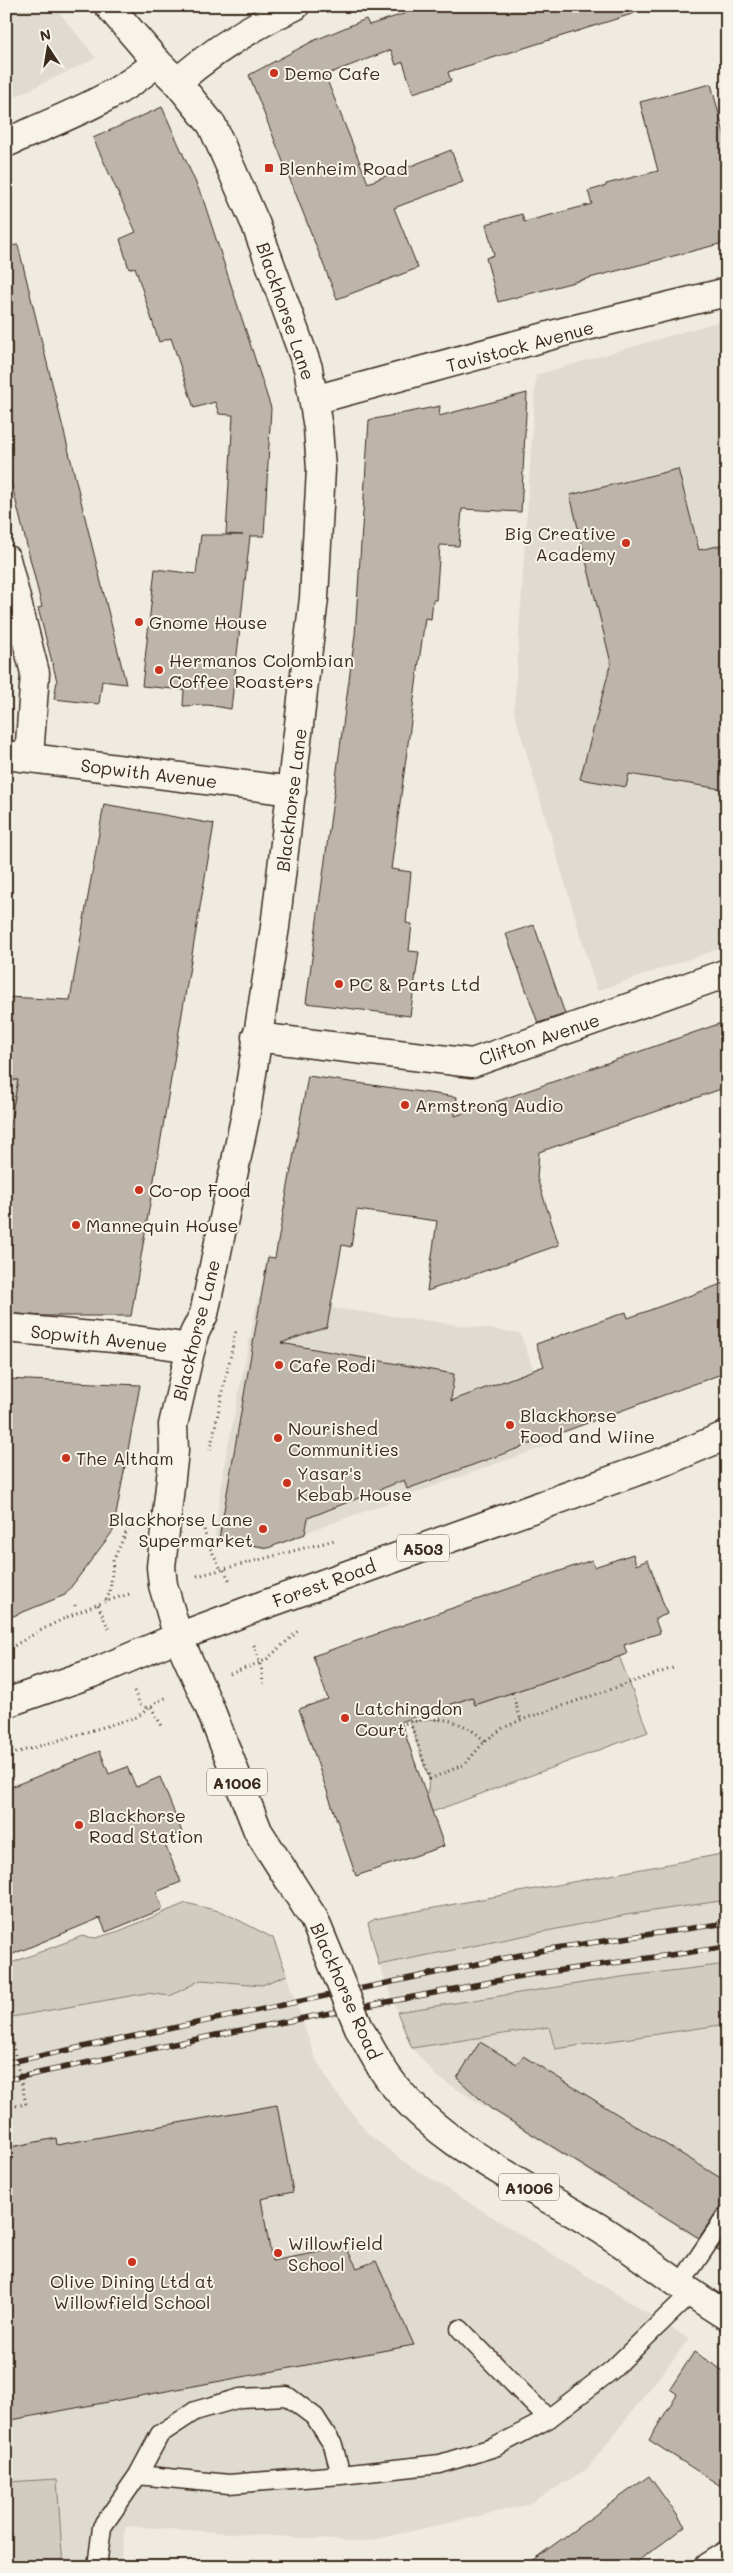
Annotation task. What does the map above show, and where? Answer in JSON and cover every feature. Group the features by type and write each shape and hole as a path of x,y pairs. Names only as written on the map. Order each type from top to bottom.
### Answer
{"main road":[{"name":"Blackhorse Lane","path":"109,6 157,62 177,82 212,125 256,225 308,368 314,400 321,469 315,578 275,927 244,1118 204,1314 194,1334 173,1425 174,1451 161,1553 163,1585 178,1637"},
{"path":"177,82 197,65 295,6"},
{"path":"6,142 120,90 139,79 157,62"},
{"name":"Tavistock Avenue","path":"314,400 567,331 727,292"},
{"path":"6,559 35,673 18,756"},
{"name":"Sopwith Avenue","path":"18,756 292,791"},
{"name":"Clifton Avenue","path":"256,1037 472,1063 727,973"},
{"name":"Sopwith Avenue","path":"6,1328 135,1340 191,1348"},
{"name":"Forest Road","path":"6,1703 98,1671 178,1637 668,1460 727,1435"},
{"name":"Blackhorse Road","path":"178,1637 209,1706 258,1831 314,1918 360,2030 393,2087 415,2111 436,2128 598,2228 685,2290 727,2316"},
{"path":"708,2567 727,2555"}],"lane":[{"path":"138,2476 229,2484 341,2475 440,2464 495,2447 548,2419 612,2370 685,2290 727,2215"},
{"path":"460,2329 548,2419"},
{"path":"97,2567 102,2527 138,2476 160,2434 195,2410 240,2398 287,2396 315,2417 333,2445 341,2475"}],"path":[{"path":"209,1452 227,1372"},
{"path":"201,1515 207,1542 232,1587"},
{"name":"Forest Road","path":"196,1576 336,1540"},
{"path":"106,1601 111,1579"},
{"path":"6,1651 37,1631 106,1601 129,1594"},
{"path":"98,1605 106,1623"},
{"path":"253,1644 260,1663 263,1684"},
{"path":"244,1669 260,1663"},
{"path":"410,1722 430,1779 465,1764 485,1742 504,1728 521,1720 676,1667"},
{"path":"512,1693 521,1720"},
{"path":"6,1756 137,1717 162,1699"},
{"path":"138,1700 140,1704 147,1708"},
{"path":"151,1707 163,1728"},
{"path":"392,1728 428,1719 452,1721 471,1729 485,1742"},
{"path":"6,2015 26,2104 6,2108"}],"shaded area":[{"path":"6,6 54,6 96,58 6,101"},
{"name":"Big Creative Academy","path":"727,319 727,946 597,991 514,711 536,375"},
{"path":"6,1080 18,1080 6,1147"},
{"path":"258,1298 520,1333 560,1441 263,1548 219,1543 215,1535 223,1470"},
{"path":"619,1656 648,1732 432,1812 427,1798 429,1779 410,1722 428,1719 441,1720 438,1709 472,1697 475,1705"},
{"path":"727,1853 727,2234 715,2250 436,2076 412,2048 376,1957 368,1923 375,1919"},
{"path":"727,1853 727,1900 626,1915 379,1965 368,1923 375,1919"},
{"name":"Willowfield School","path":"186,1903 223,1912 273,1938 315,2057 332,2087 369,2135 412,2167 689,2339 587,2469 527,2505 363,2542 126,2526 119,2567 6,2567 6,1965 82,1936 96,1938 119,1931"},
{"path":"186,1903 223,1912 273,1938 287,1975 262,1985 201,1980 170,1996 147,1993 6,2018 6,1965 82,1936 96,1938 119,1931"},
{"path":"727,1964 727,2024 555,2049 549,2027 412,2048 397,2012 621,1977"},
{"path":"57,2479 63,2567 6,2567 6,2482"}],"building":[{"path":"428,6 634,6 635,13 448,72 451,81 413,93 403,62 396,65 391,50 325,75 368,183 451,150 463,182 394,208 418,268 337,299 249,75 313,41 366,19 369,25"},
{"path":"711,84 727,144 727,242 498,302 486,258 494,255 486,224 522,214 524,222 592,204 588,191 606,186 606,184 658,171 640,102"},
{"path":"162,107 203,199 271,408 264,536 250,536 231,709 208,705 183,706 184,690 142,686 155,569 196,574 201,535 243,535 226,534 233,415 219,414 215,402 194,408 171,338 159,342 135,267 129,269 120,239 136,232 93,138"},
{"path":"18,245 126,684 102,681 99,704 54,699 57,681 38,608 42,607 6,461 6,246"},
{"path":"527,393 521,512 462,509 459,546 440,545 436,600 433,600 431,619 425,618 391,869 411,872 406,923 412,924 409,951 419,952 410,1016 306,1003 355,635 369,420 440,406 439,416"},
{"path":"678,469 699,550 727,544 727,790 629,774 626,787 580,779 611,663 570,495"},
{"name":"Mannequin House","path":"104,804 214,824 131,1316 43,1316 6,1313 6,1147 18,1080 6,1080 6,997 70,1000"},
{"path":"534,925 565,1014 538,1023 506,934"},
{"path":"727,1021 727,1087 539,1152 537,1178 559,1245 427,1291 437,1221 357,1210 351,1247 342,1245 327,1327 281,1343 454,1374 451,1401 544,1366 536,1344 626,1312 628,1318 727,1282 727,1372 407,1489 404,1480 308,1518 305,1534 268,1548 219,1539 268,1257 275,1258 308,1076 457,1097 455,1116"},
{"name":"The Altham","path":"6,1379 140,1385 113,1531 65,1595 6,1619"},
{"name":"Latchingdon Court","path":"633,1554 636,1565 648,1560 667,1614 655,1619 660,1633 624,1645 627,1654 475,1705 472,1697 401,1722 444,1846 356,1876 299,1709 328,1699 313,1656 592,1560 594,1567"},
{"path":"100,1751 109,1774 127,1767 136,1787 160,1777 182,1832 163,1840 181,1882 156,1892 163,1909 106,1932 100,1918 6,1957 6,1789"},
{"path":"480,2042 517,2064 523,2056 727,2182 727,2205 718,2209 699,2238 490,2108 457,2078"},
{"path":"277,2105 293,2192 261,2199 272,2261 346,2247 357,2268 376,2261 414,2345 6,2421 6,2148 56,2138 57,2145"},
{"path":"727,2234 727,2255 717,2249"},
{"path":"694,2352 727,2373 727,2490 649,2440 677,2394 670,2389"},
{"path":"649,2476 685,2526 663,2543 629,2567 523,2567"}],"railway":[{"path":"6,2063 549,1949 727,1923"},
{"path":"6,2080 216,2035 527,1975 727,1947"}],"place":[{"name":"Demo Cafe","path":"274,73"},
{"name":"Blenheim Road","path":"269,168"},
{"name":"Big Creative Academy","path":"626,543"},
{"name":"Gnome House","path":"139,622"},
{"name":"Hermanos Colombian Coffee Roasters","path":"159,670"},
{"name":"PC & Parts Ltd","path":"339,984"},
{"name":"Armstrong Audio","path":"405,1105"},
{"name":"Co-op Food","path":"139,1190"},
{"name":"Mannequin House","path":"76,1225"},
{"name":"Cafe Rodi","path":"279,1365"},
{"name":"Blackhorse Food and Wiine","path":"510,1425"},
{"name":"Nourished Communities","path":"278,1438"},
{"name":"The Altham","path":"66,1458"},
{"name":"Yasar's Kebab House","path":"287,1483"},
{"name":"Blackhorse Lane Supermarket","path":"263,1529"},
{"name":"Latchingdon Court","path":"345,1718"},
{"name":"Blackhorse Road Station","path":"79,1825"},
{"name":"Willowfield School","path":"278,2253"},
{"name":"Olive Dining Ltd at Willowfield School","path":"132,2262"}]}
